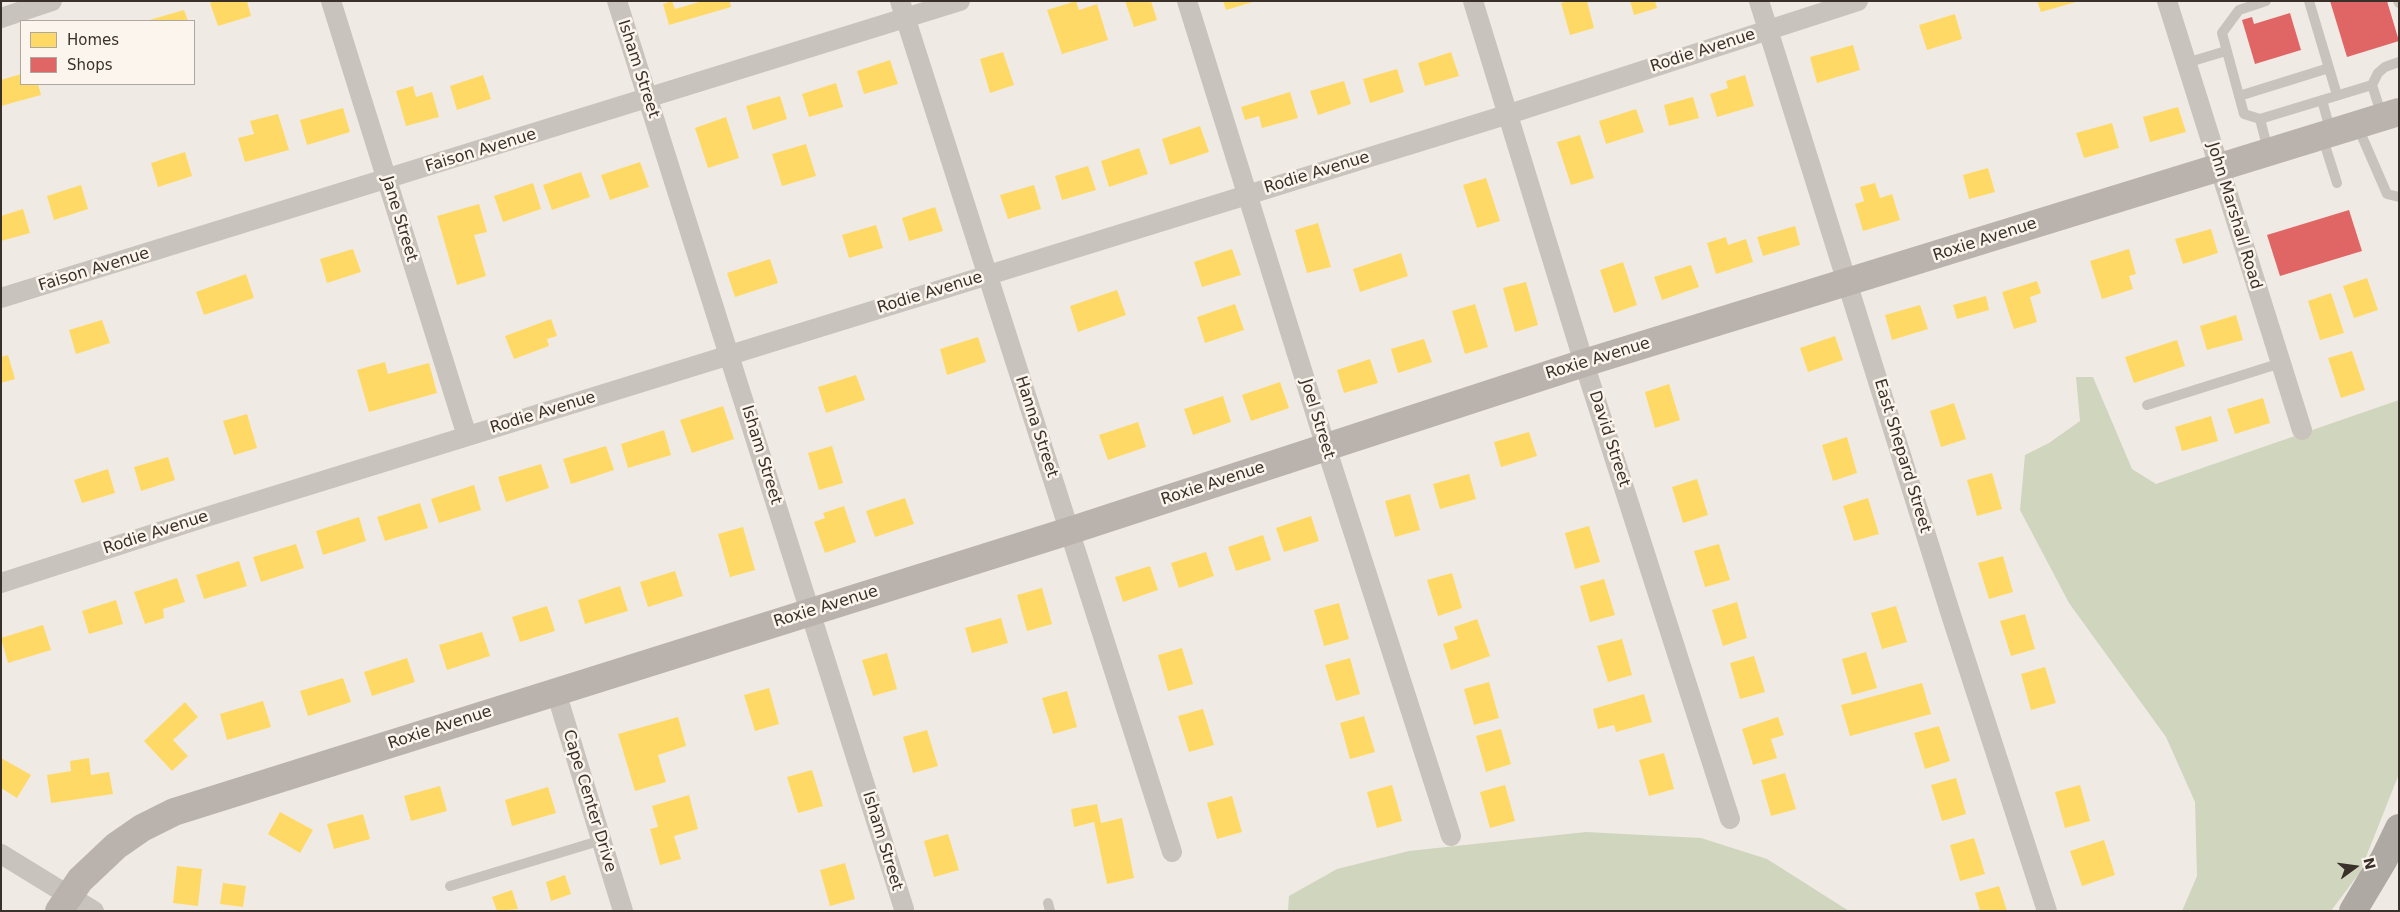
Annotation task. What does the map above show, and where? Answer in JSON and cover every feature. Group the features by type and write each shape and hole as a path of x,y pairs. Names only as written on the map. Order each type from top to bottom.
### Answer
{"highway":[{"path":"2353,911 2384,859 2399,828"}],"street":[{"path":"1,18 52,1"},
{"name":"Jane Street","path":"331,1 467,436"},
{"name":"Isham Street","path":"616,1 730,355 904,909"},
{"name":"Faison Avenue","path":"1,298 648,99 903,10 960,1"},
{"name":"Joel Street","path":"1187,1 1326,447 1451,836"},
{"name":"David Street","path":"1473,1 1584,363 1730,819"},
{"name":"East Shepard Street","path":"1760,1 1952,618 2047,911"},
{"name":"Rodie Avenue","path":"1,583 467,436 1509,114 1858,1"},
{"name":"John Marshall Road","path":"2167,1 2302,430"},
{"name":"Hanna Street","path":"903,10 1172,852"},
{"name":"Roxie Avenue","path":"64,903 92,867 116,846 142,828 174,812 1069,531 1584,363 2379,118"},
{"name":"Cape Center Drive","path":"556,692 623,911"},
{"path":"1,854 64,903 94,911"}],"lane":[{"path":"2266,1 2239,10 2222,33 2244,114 2260,119 2372,85"},
{"path":"2309,1 2337,96"},
{"path":"2186,63 2226,52"},
{"path":"2399,62 2385,67 2378,73 2372,85 2379,118 2387,194 2399,197"},
{"path":"2239,96 2329,68"},
{"path":"2322,100 2337,183"},
{"path":"2260,119 2268,152"},
{"path":"2147,405 2281,362"},
{"path":"450,886 602,840"}],"green space":[{"path":"2076,377 2093,377 2132,469 2156,484 2399,400 2399,774 2360,872 2331,911 2182,911 2197,876 2195,802 2166,737 2069,603 2020,510 2025,455 2049,443 2080,421"},
{"path":"1586,832 1701,838 1767,859 1849,911 1288,911 1289,896 1337,869 1409,851"}],"building: Homes":[{"path":"215,1 247,1 251,16 218,26 210,3"},
{"path":"672,1 675,9 703,1 730,1 731,7 669,25 663,4"},
{"path":"1076,1 1079,10 1097,4 1108,40 1062,54 1047,10"},
{"path":"1125,1 1151,1 1157,20 1134,27"},
{"path":"1223,1 1252,1 1253,2 1226,10"},
{"path":"1587,1 1594,28 1570,35 1561,3"},
{"path":"1630,1 1655,1 1657,8 1634,15"},
{"path":"2037,1 2076,1 2076,2 2041,12"},
{"path":"184,10 188,20 149,20"},
{"path":"1955,14 1962,39 1927,50 1919,25"},
{"path":"1853,45 1860,70 1817,83 1810,57"},
{"path":"1003,52 1014,85 990,93 980,59"},
{"path":"1451,52 1459,76 1425,86 1418,63"},
{"path":"890,60 898,84 864,94 857,71"},
{"path":"1397,69 1404,92 1370,103 1363,79"},
{"path":"20,74 20,85 38,85 41,95 1,106 1,80"},
{"path":"483,75 491,99 457,110 450,86"},
{"path":"1745,75 1754,106 1717,117 1710,94 1728,88 1726,81"},
{"path":"1344,81 1351,104 1318,115 1310,91"},
{"path":"836,83 843,107 809,117 802,94"},
{"path":"413,86 416,97 432,92 439,117 406,126 396,91"},
{"path":"1290,92 1298,118 1262,128 1259,116 1245,120 1241,107"},
{"path":"780,96 787,119 753,130 746,106"},
{"path":"1693,97 1699,118 1669,126 1664,105"},
{"path":"2178,107 2186,132 2150,142 2143,117"},
{"path":"343,108 350,132 307,145 300,120"},
{"path":"1636,109 1644,132 1606,144 1599,121"},
{"path":"278,114 289,150 245,162 238,138 254,134 250,121"},
{"path":"726,117 739,158 708,168 695,128"},
{"path":"2112,123 2119,148 2084,158 2076,133"},
{"path":"1200,126 1209,152 1170,165 1162,139"},
{"path":"1580,135 1594,178 1571,185 1557,142"},
{"path":"806,144 816,176 782,186 772,154"},
{"path":"1139,148 1148,174 1109,187 1101,161"},
{"path":"185,152 192,176 158,187 151,163"},
{"path":"640,162 649,187 610,200 601,175"},
{"path":"1088,166 1096,190 1062,200 1055,176"},
{"path":"1988,168 1995,192 1969,199 1963,175"},
{"path":"581,172 590,197 552,210 543,185"},
{"path":"1486,178 1500,221 1477,228 1463,185"},
{"path":"533,183 541,209 503,222 494,196"},
{"path":"1875,183 1880,198 1892,194 1900,220 1863,231 1855,204 1864,201 1860,187"},
{"path":"81,185 88,209 54,220 47,196"},
{"path":"1034,185 1041,209 1008,219 1000,195"},
{"path":"479,204 487,232 474,235 486,276 457,285 437,216"},
{"path":"935,207 943,231 909,241 902,218"},
{"path":"23,209 30,233 1,241 1,216"},
{"path":"1318,223 1331,267 1307,273 1295,230"},
{"path":"876,225 883,248 849,258 842,235"},
{"path":"1795,226 1800,245 1763,256 1757,237"},
{"path":"2211,229 2218,253 2183,264 2175,239"},
{"path":"1726,237 1728,245 1746,239 1753,262 1716,274 1707,243"},
{"path":"353,249 361,272 327,283 320,259"},
{"path":"1232,249 1241,275 1202,287 1194,262"},
{"path":"2129,249 2136,274 2129,276 2133,289 2102,299 2090,261"},
{"path":"1401,253 1408,276 1360,292 1353,269"},
{"path":"770,259 778,283 735,297 727,273"},
{"path":"1623,262 1637,305 1614,313 1600,270"},
{"path":"1691,265 1699,287 1662,300 1654,277"},
{"path":"246,274 254,298 204,315 196,292"},
{"path":"2367,278 2378,310 2354,318 2343,286"},
{"path":"2037,281 2041,293 2030,297 2037,322 2014,329 2002,292"},
{"path":"1526,282 1538,325 1515,332 1503,288"},
{"path":"1117,290 1126,315 1078,332 1070,306"},
{"path":"2331,293 2344,333 2320,340 2308,301"},
{"path":"1986,296 1989,310 1957,319 1953,305"},
{"path":"1235,304 1244,330 1205,343 1197,317"},
{"path":"1475,304 1488,347 1465,354 1452,311"},
{"path":"1920,305 1928,329 1892,340 1885,315"},
{"path":"2236,315 2243,340 2207,350 2200,326"},
{"path":"551,319 557,336 547,339 549,346 514,359 505,336"},
{"path":"102,320 110,343 76,354 69,330"},
{"path":"1835,336 1843,360 1808,372 1800,348"},
{"path":"978,337 986,362 947,375 940,349"},
{"path":"1424,339 1432,362 1398,373 1391,349"},
{"path":"2177,340 2185,366 2134,383 2125,357"},
{"path":"2352,351 2365,390 2341,398 2328,358"},
{"path":"8,355 15,379 1,383 1,357"},
{"path":"1370,359 1378,383 1344,393 1337,370"},
{"path":"385,362 388,374 429,363 437,393 369,412 357,370"},
{"path":"856,375 865,400 826,413 818,387"},
{"path":"1280,382 1289,408 1251,421 1242,395"},
{"path":"1669,384 1680,420 1655,428 1645,392"},
{"path":"1223,396 1231,422 1193,435 1184,409"},
{"path":"2263,398 2270,423 2235,434 2227,409"},
{"path":"1954,403 1966,439 1941,447 1930,411"},
{"path":"723,406 734,439 692,453 680,420"},
{"path":"247,414 257,448 234,455 223,421"},
{"path":"2211,416 2218,441 2182,451 2175,427"},
{"path":"1138,422 1146,447 1108,460 1099,435"},
{"path":"664,430 671,455 628,468 621,444"},
{"path":"1529,432 1537,456 1501,467 1494,442"},
{"path":"1847,437 1857,473 1833,481 1822,445"},
{"path":"606,446 614,470 571,484 563,459"},
{"path":"832,446 843,483 819,490 808,453"},
{"path":"168,457 175,480 141,491 134,467"},
{"path":"541,464 549,488 506,502 498,477"},
{"path":"108,469 115,493 82,503 74,480"},
{"path":"1992,473 2002,509 1977,516 1967,480"},
{"path":"1469,474 1476,499 1440,509 1433,484"},
{"path":"1697,479 1708,515 1683,523 1672,487"},
{"path":"474,485 481,510 439,523 431,499"},
{"path":"1410,494 1420,530 1395,537 1385,501"},
{"path":"905,498 914,524 875,537 866,511"},
{"path":"1868,498 1879,534 1854,541 1843,506"},
{"path":"420,503 428,528 385,541 377,517"},
{"path":"844,506 856,542 825,553 814,522 825,518 823,513"},
{"path":"1311,516 1319,541 1284,552 1276,528"},
{"path":"359,517 366,541 323,555 316,531"},
{"path":"1589,526 1600,562 1575,569 1565,533"},
{"path":"743,527 755,570 730,577 718,534"},
{"path":"1263,535 1271,560 1236,571 1228,547"},
{"path":"296,544 304,568 261,582 253,557"},
{"path":"1719,544 1730,580 1705,587 1694,551"},
{"path":"1206,552 1214,576 1179,588 1171,563"},
{"path":"2003,556 2013,592 1989,599 1978,563"},
{"path":"239,561 247,586 204,599 196,575"},
{"path":"1150,566 1158,590 1123,602 1115,577"},
{"path":"675,571 683,596 648,607 640,582"},
{"path":"1452,573 1462,608 1438,616 1427,580"},
{"path":"177,578 185,602 163,609 164,618 145,624 134,592"},
{"path":"1604,579 1615,615 1590,622 1580,586"},
{"path":"620,586 628,611 585,624 578,600"},
{"path":"1042,588 1052,624 1027,631 1017,595"},
{"path":"116,600 123,624 89,634 82,611"},
{"path":"1737,602 1747,638 1723,646 1712,610"},
{"path":"1339,603 1349,639 1324,646 1314,610"},
{"path":"547,606 555,631 520,642 512,617"},
{"path":"1896,606 1907,642 1882,649 1871,613"},
{"path":"2025,614 2035,649 2011,656 2000,621"},
{"path":"1001,618 1008,643 972,653 965,628"},
{"path":"1477,619 1490,656 1451,670 1443,644 1458,639 1454,627"},
{"path":"43,625 51,650 8,663 1,638"},
{"path":"482,632 490,656 447,670 439,645"},
{"path":"1622,639 1632,675 1608,682 1597,646"},
{"path":"1182,648 1193,684 1168,691 1158,655"},
{"path":"1866,652 1877,688 1852,695 1842,659"},
{"path":"887,653 897,689 873,696 862,660"},
{"path":"1754,656 1765,692 1740,699 1730,663"},
{"path":"407,658 415,682 372,696 364,672"},
{"path":"1350,658 1360,694 1336,701 1325,665"},
{"path":"2045,667 2056,703 2031,710 2021,674"},
{"path":"343,678 351,702 308,716 300,691"},
{"path":"1489,682 1499,718 1474,725 1464,689"},
{"path":"1922,683 1931,714 1850,736 1841,705"},
{"path":"769,688 779,724 755,731 744,695"},
{"path":"1067,691 1077,727 1053,734 1042,698"},
{"path":"1644,694 1652,722 1616,732 1614,725 1598,729 1593,709"},
{"path":"263,701 271,727 227,740 220,714"},
{"path":"185,702 198,717 173,740 188,756 172,771 144,741"},
{"path":"1203,709 1214,745 1189,752 1178,716"},
{"path":"1364,716 1375,752 1350,759 1340,723"},
{"path":"678,717 686,746 658,755 666,782 635,791 618,734"},
{"path":"1778,717 1784,735 1771,739 1777,758 1753,765 1742,729"},
{"path":"1939,726 1950,761 1925,769 1914,733"},
{"path":"1501,729 1511,764 1486,772 1476,736"},
{"path":"927,730 938,766 913,773 903,737"},
{"path":"1664,753 1674,789 1649,796 1639,760"},
{"path":"1,758 31,775 17,798 1,788"},
{"path":"89,758 91,775 109,772 113,794 51,803 47,775 71,771 70,761"},
{"path":"812,770 823,806 798,813 787,777"},
{"path":"1785,773 1796,809 1771,816 1761,780"},
{"path":"1956,778 1966,814 1942,821 1931,785"},
{"path":"1392,785 1402,821 1377,828 1367,792"},
{"path":"1505,785 1515,821 1490,828 1480,792"},
{"path":"2080,785 2090,821 2065,828 2055,792"},
{"path":"440,786 447,811 411,821 404,796"},
{"path":"548,787 556,813 512,826 505,800"},
{"path":"689,795 698,829 674,836 681,859 660,865 650,829 658,827 652,806"},
{"path":"1232,796 1242,832 1217,839 1207,803"},
{"path":"1097,804 1101,823 1122,818 1134,878 1107,884 1094,822 1074,827 1071,809"},
{"path":"280,812 313,830 300,853 268,834"},
{"path":"363,814 370,839 334,849 327,824"},
{"path":"948,834 959,870 934,877 924,841"},
{"path":"1974,838 1985,874 1960,881 1950,845"},
{"path":"2104,840 2115,875 2082,886 2070,851"},
{"path":"845,863 855,899 830,906 820,870"},
{"path":"177,866 202,869 198,906 173,903"},
{"path":"565,875 571,894 551,901 546,882"},
{"path":"223,883 246,886 243,907 220,904"},
{"path":"1999,886 2007,911 1980,911 1975,893"},
{"path":"512,890 518,909 497,911 492,897"}],"building: Shops":[{"path":"2330,1 2387,1 2399,41 2347,57"},
{"path":"2290,13 2301,50 2255,64 2242,20 2252,17 2254,24"},
{"path":"2349,210 2362,251 2280,276 2267,235"}]}
